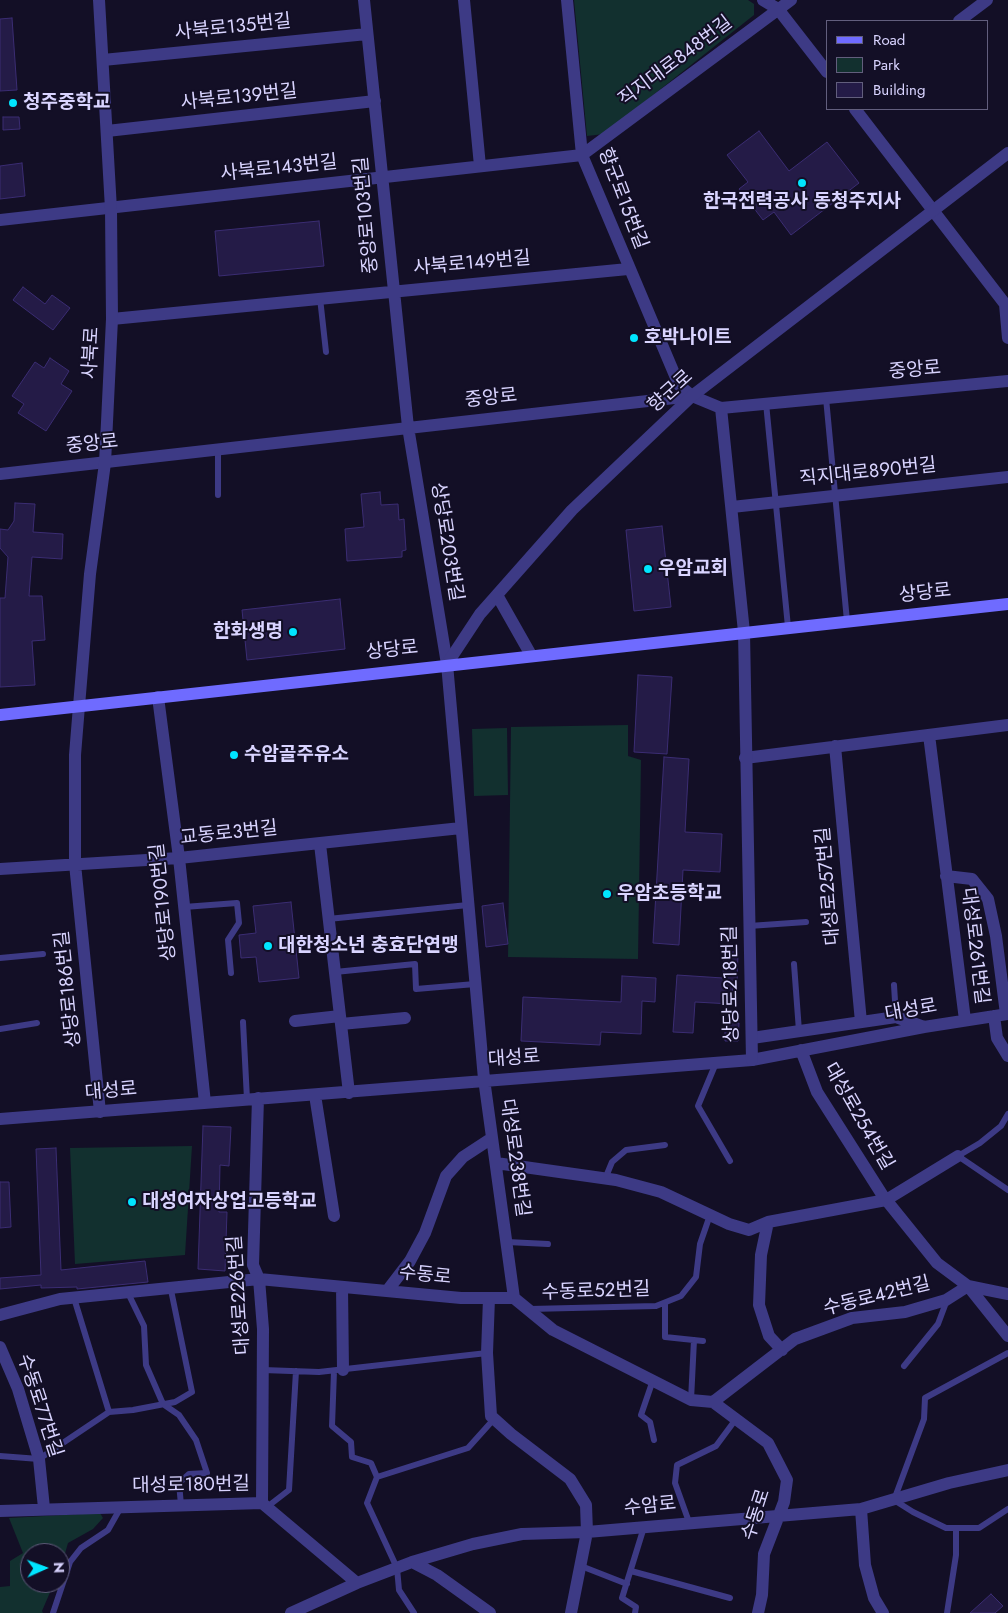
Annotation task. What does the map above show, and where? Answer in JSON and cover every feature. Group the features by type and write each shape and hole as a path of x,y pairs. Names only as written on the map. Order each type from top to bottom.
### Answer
{"main road":[{"name":"상당로","path":"0,714 1008,604"}],"street":[{"name":"사북로","path":"78,706 90,574 105,463 112,319 111,209 100,0"},
{"name":"중앙로103번길","path":"364,0 408,427"},
{"path":"464,0 480,166"},
{"name":"향군로15번길","path":"567,0 582,155 628,269 679,385 692,396"},
{"path":"763,0 778,10 826,71"},
{"name":"직지대로848번길","path":"582,155 791,0"},
{"path":"960,20 987,0"},
{"name":"사북로135번길","path":"103,60 367,34"},
{"name":"사북로139번길","path":"107,131 375,102"},
{"path":"856,110 1006,304 1008,338"},
{"name":"향군로","path":"447,664 480,614 572,510 692,396 1008,153"},
{"name":"사북로143번길","path":"0,220 582,155"},
{"name":"사북로149번길","path":"112,319 393,290 628,269"},
{"name":"중앙로","path":"0,474 692,396 721,408 1008,381"},
{"name":"상당로218번길","path":"721,408 744,632 752,1060"},
{"name":"상당로203번길","path":"408,427 447,664 468,905"},
{"name":"직지대로890번길","path":"732,507 1008,477"},
{"path":"497,595 530,655"},
{"name":"상당로190번길","path":"158,697 179,858 205,1103"},
{"name":"상당로186번길","path":"78,706 75,755 75,864 100,1112"},
{"path":"745,758 1008,725"},
{"name":"대성로261번길","path":"929,735 964,1020"},
{"name":"대성로257번길","path":"834,746 860,1022"},
{"name":"교동로3번길","path":"0,869 179,858 460,828"},
{"path":"320,844 349,1092"},
{"name":"대성로261번길","path":"946,876 972,879 988,899 996,936 1003,1014"},
{"name":"대성로238번길","path":"468,905 484,1080 514,1298"},
{"path":"1003,1014 998,1038 1008,1056"},
{"name":"대성로","path":"0,1119 752,1060 1003,1014"},
{"path":"752,1038 896,1017 924,1027"},
{"path":"295,1021 406,1018"},
{"name":"대성로254번길","path":"800,1050 817,1092 886,1200 937,1263 968,1286 1008,1336"},
{"path":"315,1095 334,1216"},
{"name":"대성로226번길","path":"252,1099 253,1265 259,1279 263,1370 264,1505"},
{"path":"387,1291 410,1261 425,1233 446,1176 463,1157 492,1138"},
{"name":"대성로254번길","path":"886,1200 958,1156"},
{"path":"496,1163 605,1179 661,1192 729,1224 749,1230 768,1222 886,1200"},
{"path":"768,1222 761,1255 759,1305 769,1336 782,1350"},
{"name":"수동로","path":"0,1315 60,1299 171,1290 259,1279 461,1298 514,1298"},
{"path":"968,1286 1008,1294"},
{"name":"수동로42번길","path":"713,1402 795,1339 852,1318 905,1312 947,1299 968,1286"},
{"path":"338,1370 342,1287"},
{"path":"489,1298 487,1353 491,1416 570,1479 586,1505 587,1532 571,1613"},
{"path":"514,1298 553,1330 691,1400 713,1402"},
{"name":"수동로77번길","path":"0,1347 18,1389 39,1459 44,1508"},
{"name":"수동로","path":"713,1402 768,1443 787,1480 779,1516 764,1554 762,1595 758,1613"},
{"name":"수암로","path":"291,1613 357,1583 412,1562 473,1544 522,1534 587,1532 861,1509 1008,1470"},
{"path":"264,1505 357,1583"},
{"name":"대성로180번길","path":"0,1511 122,1506 264,1505"},
{"path":"861,1509 865,1565 874,1598 883,1613"},
{"path":"412,1562 437,1576 490,1613"}],"lane":[{"path":"320,298 326,352"},
{"path":"826,398 846,621"},
{"path":"766,403 788,628"},
{"path":"218,450 218,495"},
{"path":"184,907 237,903 239,923 228,940 231,973"},
{"path":"328,919 468,905"},
{"path":"749,926 806,922"},
{"path":"0,958 43,954"},
{"path":"335,972 415,964 416,989 475,984"},
{"path":"794,964 799,1031"},
{"path":"894,985 896,1017"},
{"path":"243,1022 252,1099"},
{"path":"0,1028 37,1023"},
{"path":"716,1062 698,1106 730,1161"},
{"name":"대성로254번길","path":"958,1156 980,1143 1001,1126 1008,1114"},
{"path":"605,1179 612,1162 626,1150 665,1145"},
{"path":"958,1156 1008,1190"},
{"name":"수동로52번길","path":"528,1309 656,1306 681,1296 696,1277 700,1244 710,1214"},
{"name":"대성로238번길","path":"507,1242 548,1244"},
{"path":"0,1456 39,1459 109,1412 175,1402 192,1392 171,1290"},
{"path":"128,1293 144,1326 146,1365 163,1404 179,1416 196,1440 207,1473 189,1474 179,1483 181,1505"},
{"path":"74,1298 109,1412"},
{"path":"904,1366 938,1324 947,1299"},
{"name":"수동로52번길","path":"665,1303 665,1336 704,1342"},
{"path":"691,1400 694,1340"},
{"name":"대성로226번길","path":"263,1370 338,1370 487,1353"},
{"path":"1008,1353 925,1398 924,1419 894,1500 913,1512 946,1528 979,1528 1008,1509"},
{"path":"338,1370 332,1426 351,1442 352,1457 371,1463 377,1476 368,1503 397,1568 399,1590 414,1613"},
{"path":"264,1505 289,1490 296,1371"},
{"path":"654,1380 641,1414 650,1422 654,1440"},
{"path":"377,1476 468,1448 494,1419"},
{"path":"689,1522 675,1483 677,1465 716,1446 736,1419"},
{"name":"대성로180번길","path":"53,1613 70,1562 81,1548 108,1530 122,1506"},
{"path":"635,1613 636,1607 622,1598 645,1526"},
{"path":"947,1613 956,1555 956,1528"},
{"path":"580,1566 627,1584"},
{"path":"631,1571 730,1598"}],"green space":[{"path":"574,0 748,0 754,4 754,15 604,134 587,136"},
{"path":"628,725 628,756 641,760 638,959 508,957 511,727"},
{"path":"507,728 508,795 474,796 472,729"},
{"path":"192,1146 185,1255 75,1264 70,1148"},
{"path":"100,1513 103,1518 93,1529 68,1543 20,1543 20,1546 9,1518"},
{"path":"20,1555 20,1593 50,1593 42,1611 43,1613 0,1613 0,1587 10,1586 10,1561"}],"building":[{"path":"12,18 17,90 0,91 0,19"},
{"path":"3,117 19,117 20,129 3,130"},
{"name":"한국전력공사 동청주지사","path":"759,131 789,171 827,142 859,183 791,235 774,212 763,220 739,189 748,182 727,155"},
{"path":"22,163 25,196 0,199 0,166"},
{"path":"319,221 324,266 219,276 215,231"},
{"path":"23,287 45,304 52,295 70,308 53,330 13,300"},
{"path":"50,358 69,371 61,384 72,391 46,431 18,413 24,404 12,396 35,362 44,368"},
{"path":"380,492 381,505 398,504 399,520 404,519 406,550 402,551 402,557 347,561 345,529 364,527 361,494"},
{"path":"15,503 35,504 33,532 63,534 62,559 32,557 29,596 42,596 45,640 32,641 35,685 0,687 0,598 5,598 8,557 0,548 0,529 8,530 14,521"},
{"name":"우암교회","path":"662,526 671,607 634,611 626,530"},
{"path":"340,599 345,649 247,660 242,610"},
{"path":"638,675 672,677 667,754 634,752"},
{"path":"664,757 689,759 685,832 722,834 720,872 683,870 679,945 653,943"},
{"name":"대한청소년 충효단연맹","path":"291,902 299,978 259,982 256,957 241,958 239,935 256,933 253,906"},
{"path":"503,903 508,944 486,947 482,906"},
{"path":"724,952 738,952 737,985 733,985 731,1004 695,1002 693,1033 673,1032 677,975 723,978"},
{"path":"622,976 656,978 655,1002 642,1001 641,1034 601,1032 600,1045 521,1041 523,997 621,1002"},
{"path":"725,1022 739,1023 738,1041 725,1041"},
{"path":"203,1126 231,1127 229,1166 220,1165 219,1212 227,1212 225,1271 198,1269"},
{"path":"56,1148 61,1270 145,1261 148,1282 77,1289 77,1287 41,1288 41,1285 0,1289 0,1278 41,1275 36,1149"},
{"path":"0,1182 9,1182 11,1227 0,1228"},
{"path":"991,1594 1003,1606 995,1613 970,1613"}],"place":[{"name":"청주중학교","path":"13,103"},
{"name":"한국전력공사 동청주지사","path":"802,183"},
{"name":"호박나이트","path":"634,338"},
{"name":"우암교회","path":"648,569"},
{"name":"한화생명","path":"293,632"},
{"name":"수암골주유소","path":"234,755"},
{"name":"우암초등학교","path":"607,894"},
{"name":"대한청소년 충효단연맹","path":"268,946"},
{"name":"대성여자상업고등학교","path":"132,1202"}]}
